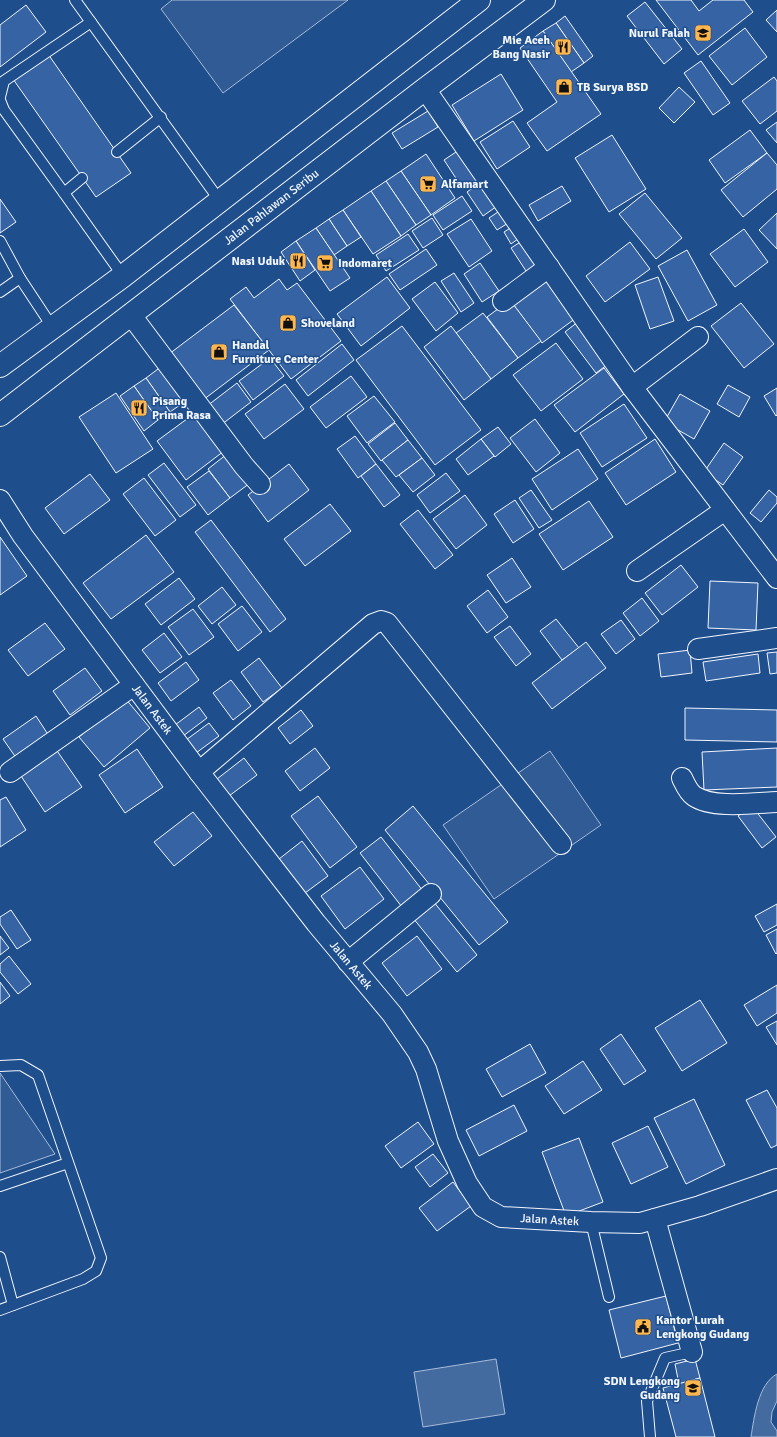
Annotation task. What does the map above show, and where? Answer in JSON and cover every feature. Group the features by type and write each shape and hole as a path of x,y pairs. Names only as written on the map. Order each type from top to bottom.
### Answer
{"main road":[{"path":"0,366 123,276 479,0"},
{"name":"Jalan Pahlawan Seribu","path":"0,415 425,89 544,0"}],"street":[{"path":"425,89 632,387 777,578"},
{"path":"503,301 549,267"},
{"path":"131,315 244,466 260,484"},
{"path":"632,387 698,337"},
{"name":"Jalan Astek","path":"0,500 22,536 199,772 316,923 392,1014 418,1052 426,1069 448,1141 467,1183 483,1207 501,1217 640,1223 700,1206 777,1179"},
{"path":"638,571 725,510"},
{"path":"199,772 373,624 381,621 387,623 562,844"},
{"path":"698,649 777,638"},
{"path":"10,772 134,685"},
{"path":"682,778 686,788 694,796 707,801 737,804 777,802"},
{"path":"348,962 431,894"},
{"path":"655,1219 692,1352"}],"lane":[{"path":"77,1 220,201"},
{"path":"0,97 4,81 91,22"},
{"path":"0,100 4,110 123,276"},
{"path":"117,152 161,117"},
{"path":"64,193 82,178"},
{"path":"0,242 20,278 53,328"},
{"path":"0,292 20,278"},
{"path":"0,1066 21,1065 38,1075 101,1258 96,1270 83,1279 0,1310"},
{"path":"0,1186 68,1163"},
{"path":"591,1222 609,1297"},
{"path":"0,1257 13,1305"},
{"path":"650,1437 647,1401 666,1358 692,1352"}],"shaded area":[{"path":"172,0 348,0 223,93 161,9"},
{"path":"550,751 601,825 494,899 443,825"},
{"path":"0,1073 55,1154 0,1173"},
{"path":"496,1359 505,1414 423,1427 414,1372"},
{"path":"777,1374 777,1401 772,1412 771,1422 777,1431 777,1437 751,1437 761,1393 765,1385"}],"building":[{"name":"Nurul Falah","path":"656,0 691,0 699,11 713,0 744,0 753,12 698,55"},
{"path":"645,2 682,49 664,64 627,16"},
{"path":"26,5 46,32 0,67 0,25"},
{"path":"777,10 777,32 766,20"},
{"path":"565,16 593,56 584,63 556,23"},
{"name":"Mie Aceh Bang Nasir","path":"556,23 584,63 571,72 543,31"},
{"path":"745,28 767,57 732,85 709,56"},
{"name":"TB Surya BSD","path":"543,31 601,114 547,151 527,123 557,102 520,48"},
{"path":"48,54 131,173 96,197 13,79"},
{"path":"701,61 730,103 713,115 684,73"},
{"path":"501,74 523,110 474,141 452,105"},
{"path":"774,77 777,81 777,111 760,124 742,101"},
{"path":"679,87 695,102 674,123 659,108"},
{"path":"428,111 438,127 402,149 392,133"},
{"path":"513,121 530,147 497,169 480,142"},
{"path":"777,122 777,143 766,130"},
{"path":"750,130 767,153 725,183 709,160"},
{"path":"612,135 646,189 609,212 575,158"},
{"path":"462,148 481,177 463,189 444,160"},
{"path":"767,153 777,165 777,189 743,217 721,190"},
{"name":"Alfamart","path":"426,154 455,198 431,215 401,171"},
{"path":"401,171 431,215 416,225 386,181"},
{"path":"484,180 500,204 483,216 467,192"},
{"path":"386,181 416,225 401,236 371,191"},
{"path":"562,186 571,201 538,221 529,205"},
{"path":"371,191 401,236 373,254 343,210"},
{"path":"645,193 682,238 656,259 619,214"},
{"path":"462,196 472,211 443,230 433,215"},
{"path":"0,199 16,222 0,233"},
{"path":"504,208 513,220 497,230 489,218"},
{"path":"343,210 361,237 347,246 329,219"},
{"path":"777,213 777,249 759,230"},
{"path":"432,218 443,235 423,248 412,231"},
{"name":"Indomaret","path":"329,219 347,246 334,255 316,228"},
{"path":"471,219 492,251 469,267 447,234"},
{"path":"515,225 522,236 511,244 504,232"},
{"name":"Indomaret","path":"316,228 350,278 330,291 296,241"},
{"path":"744,229 768,262 735,287 710,254"},
{"path":"408,234 419,250 386,271 376,255"},
{"path":"525,239 542,264 528,274 511,248"},
{"name":"Nasi Uduk","path":"296,241 315,270 300,281 281,252"},
{"path":"630,242 650,269 605,302 586,276"},
{"path":"426,249 437,265 400,290 389,274"},
{"path":"687,250 717,305 688,321 658,266"},
{"path":"480,263 499,291 482,302 464,274"},
{"path":"454,273 474,303 461,312 441,281"},
{"path":"543,275 576,318 542,343 510,300"},
{"path":"387,277 410,308 361,346 337,314"},
{"path":"658,277 674,321 650,329 635,285"},
{"name":"Shoveland","path":"279,279 287,290 297,283 341,341 291,379 230,299 246,287 254,298"},
{"path":"435,282 458,313 436,331 412,299"},
{"path":"510,300 541,341 518,358 487,317"},
{"path":"741,303 774,344 744,368 711,326"},
{"name":"Handal Furniture Center","path":"234,305 269,350 203,400 169,354"},
{"path":"483,313 518,358 491,379 456,333"},
{"path":"579,321 611,362 596,373 565,332"},
{"path":"402,326 481,430 435,465 356,360"},
{"path":"451,326 491,379 464,400 424,347"},
{"path":"556,343 583,379 541,411 513,375"},
{"path":"342,344 354,360 308,396 296,380"},
{"path":"270,358 284,376 253,400 239,381"},
{"path":"166,363 190,398 170,412 146,378"},
{"path":"604,368 624,394 575,432 554,405"},
{"path":"351,376 367,397 326,428 310,407"},
{"path":"146,378 170,412 158,420 134,386"},
{"path":"237,383 251,402 217,428 203,409"},
{"path":"285,384 304,409 264,439 245,414"},
{"path":"728,385 750,397 739,417 717,404"},
{"name":"Pisang Prima Rasa","path":"134,386 158,420 144,431 120,396"},
{"path":"777,388 777,415 776,416 764,396"},
{"path":"116,393 153,449 116,473 79,417"},
{"path":"680,394 710,411 694,439 664,422"},
{"path":"374,396 395,422 367,443 347,416"},
{"path":"624,404 647,438 602,467 580,433"},
{"path":"195,413 224,451 186,480 157,441"},
{"path":"535,419 560,453 536,472 510,438"},
{"path":"395,423 408,440 381,461 368,444"},
{"path":"498,427 511,444 495,457 481,439"},
{"path":"355,436 376,464 358,478 337,449"},
{"path":"481,439 494,456 468,475 456,459"},
{"path":"655,439 676,472 626,505 605,473"},
{"path":"408,440 422,458 396,477 382,460"},
{"path":"724,443 743,457 723,485 704,472"},
{"path":"578,449 598,479 552,510 532,479"},
{"path":"232,450 254,480 230,498 208,469"},
{"path":"422,458 435,475 413,492 399,475"},
{"path":"164,463 196,505 180,517 148,475"},
{"path":"289,464 309,490 268,522 248,495"},
{"path":"376,464 400,495 384,507 361,476"},
{"path":"209,471 230,498 208,515 187,487"},
{"path":"446,473 460,491 430,513 417,495"},
{"path":"90,474 110,500 64,534 45,508"},
{"path":"144,478 176,520 155,536 123,494"},
{"path":"531,490 552,520 539,528 519,498"},
{"path":"769,490 777,497 777,503 761,522 750,513"},
{"path":"465,495 487,525 456,549 433,519"},
{"path":"515,500 534,529 513,543 494,514"},
{"path":"589,501 613,537 563,570 539,534"},
{"path":"330,504 351,531 305,566 284,539"},
{"path":"418,510 453,555 435,569 400,524"},
{"path":"211,520 286,619 270,632 195,532"},
{"path":"146,535 174,572 111,619 83,583"},
{"path":"0,537 27,576 0,595"},
{"path":"512,558 531,587 506,603 487,575"},
{"path":"681,565 698,587 662,615 645,593"},
{"path":"179,578 195,599 161,625 145,604"},
{"path":"710,581 758,583 756,630 708,628"},
{"path":"222,587 236,605 212,624 198,606"},
{"path":"488,590 508,617 487,633 467,606"},
{"path":"642,598 659,621 640,636 623,613"},
{"path":"242,606 262,632 238,651 218,624"},
{"path":"193,609 214,637 189,655 168,627"},
{"path":"556,619 579,648 562,660 540,631"},
{"path":"621,620 635,639 616,654 601,634"},
{"path":"45,623 65,649 28,676 8,650"},
{"path":"510,626 531,654 516,666 494,637"},
{"path":"164,633 182,657 160,673 142,650"},
{"path":"586,642 606,668 552,709 532,683"},
{"path":"690,650 692,673 661,677 658,654"},
{"path":"777,652 777,673 770,674 767,653"},
{"path":"758,654 760,673 706,681 703,662"},
{"path":"259,658 282,688 263,702 241,672"},
{"path":"186,662 199,680 171,701 158,683"},
{"path":"85,668 102,691 70,715 53,691"},
{"path":"231,680 251,706 233,720 213,693"},
{"path":"125,698 150,728 104,767 79,737"},
{"path":"199,707 207,718 183,736 175,725"},
{"path":"685,708 777,710 777,742 685,740"},
{"path":"301,710 313,726 290,744 278,728"},
{"path":"36,716 51,739 19,762 3,739"},
{"path":"209,723 219,736 196,753 186,740"},
{"path":"53,745 82,787 45,812 17,770"},
{"path":"315,748 330,768 300,791 285,771"},
{"path":"777,748 777,787 704,790 702,752"},
{"path":"137,749 163,787 125,813 99,775"},
{"path":"244,758 257,775 229,796 217,779"},
{"path":"318,796 357,847 330,868 291,816"},
{"path":"6,797 26,830 0,847 0,800"},
{"path":"413,806 508,922 479,945 385,830"},
{"path":"752,806 776,837 762,848 738,816"},
{"path":"193,812 212,836 174,866 154,842"},
{"path":"381,837 423,891 402,907 360,853"},
{"path":"302,841 328,876 305,893 279,859"},
{"path":"360,867 384,899 345,929 321,896"},
{"path":"433,901 477,955 457,972 413,918"},
{"path":"777,904 777,925 764,932 755,916"},
{"path":"11,910 31,940 17,949 0,924 0,917"},
{"path":"777,929 777,953 776,954 766,935"},
{"path":"0,936 9,948 0,955"},
{"path":"417,936 442,969 407,996 382,963"},
{"path":"9,956 31,984 18,994 0,972 0,964"},
{"path":"0,982 10,996 0,1004"},
{"path":"777,985 777,1013 757,1026 744,1005"},
{"path":"700,1000 727,1043 682,1071 655,1028"},
{"path":"777,1021 777,1045 766,1027"},
{"path":"621,1034 646,1071 624,1085 600,1049"},
{"path":"530,1044 546,1073 502,1097 486,1069"},
{"path":"583,1061 602,1090 564,1114 545,1086"},
{"path":"767,1090 777,1108 777,1145 771,1148 746,1100"},
{"path":"694,1099 725,1165 686,1184 654,1118"},
{"path":"514,1105 527,1131 479,1156 466,1130"},
{"path":"418,1122 434,1144 401,1168 385,1146"},
{"path":"648,1126 668,1167 631,1184 612,1143"},
{"path":"579,1138 603,1202 566,1216 542,1152"},
{"path":"433,1154 448,1173 430,1187 415,1167"},
{"path":"453,1182 471,1206 437,1231 419,1208"},
{"name":"Kantor Lurah Lengkong Gudang","path":"666,1296 678,1343 621,1358 609,1310"},
{"path":"695,1359 700,1378 679,1384 675,1364"},
{"path":"700,1378 715,1437 676,1437 663,1388"}],"place":[{"name":"Nurul Falah","path":"703,33"},
{"name":"Mie Aceh Bang Nasir","path":"563,47"},
{"name":"TB Surya BSD","path":"564,87"},
{"name":"Alfamart","path":"428,184"},
{"name":"Nasi Uduk","path":"298,261"},
{"name":"Indomaret","path":"325,263"},
{"name":"Shoveland","path":"288,323"},
{"name":"Handal Furniture Center","path":"219,352"},
{"name":"Pisang Prima Rasa","path":"139,408"},
{"name":"Kantor Lurah Lengkong Gudang","path":"643,1327"},
{"name":"SDN Lengkong Gudang","path":"693,1388"}]}
